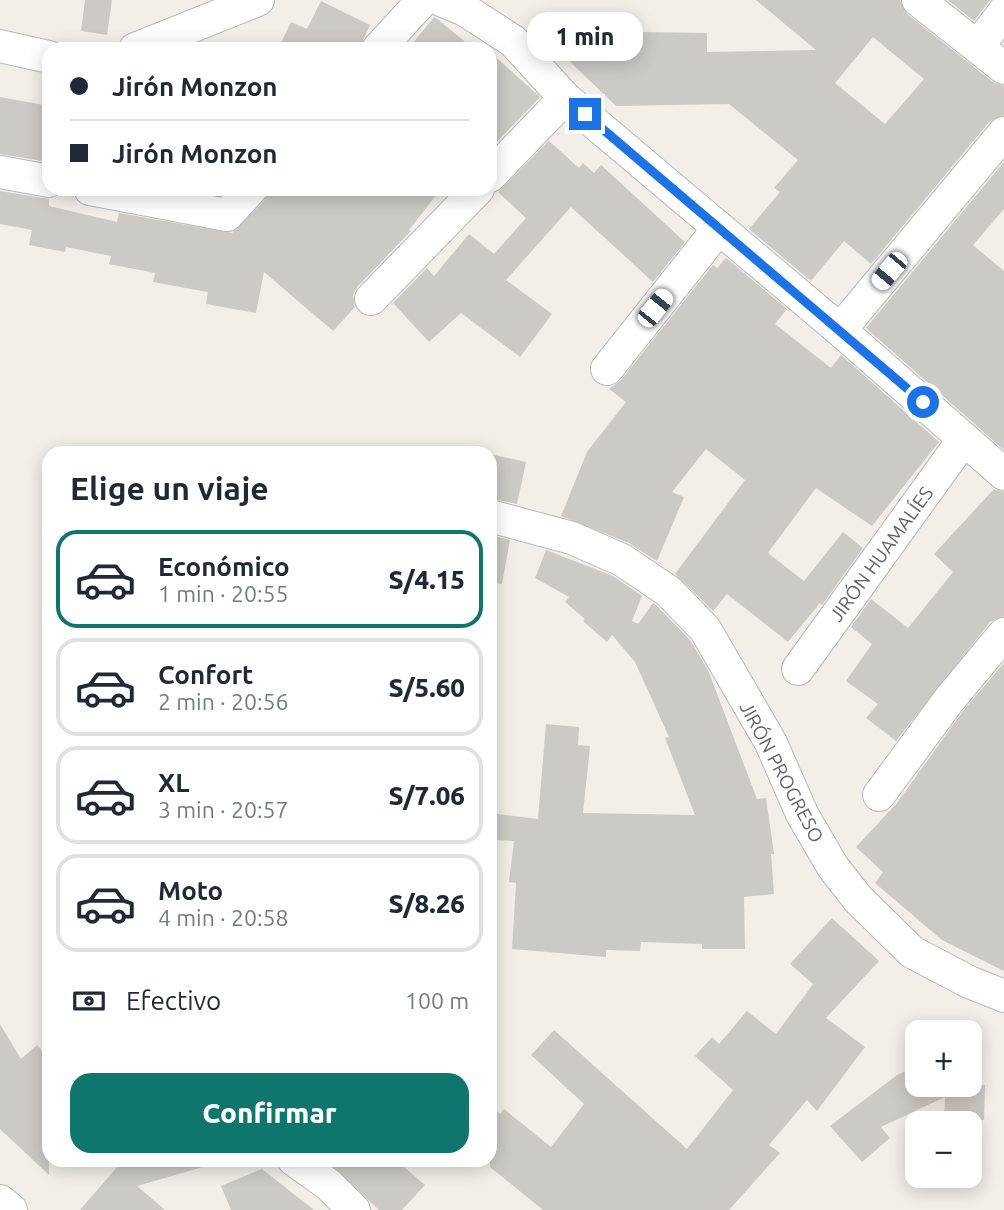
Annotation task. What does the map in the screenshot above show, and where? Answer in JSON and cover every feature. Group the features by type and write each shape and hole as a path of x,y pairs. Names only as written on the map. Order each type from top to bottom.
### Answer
{"street":[{"path":"153,42 258,0"},
{"path":"385,42 423,0"},
{"path":"441,0 465,10 513,41 565,98 840,330 1004,474"},
{"path":"918,0 1004,68"},
{"path":"978,46 1004,12"},
{"path":"0,46 42,55"},
{"path":"497,169 565,98"},
{"path":"840,330 1004,133"},
{"path":"0,172 42,180"},
{"path":"127,196 227,215 245,196"},
{"path":"371,299 471,196"},
{"path":"607,369 719,228"},
{"name":"JIRÓN HUAMALÍES","path":"798,669 964,439"},
{"name":"JIRÓN PROGRESO","path":"497,518 572,538 622,560 668,591 705,629 771,743 802,814 833,867 858,899 912,952 969,982 1004,996"},
{"path":"879,795 949,700 1004,634"},
{"path":"303,1167 329,1185 354,1210"},
{"path":"0,1201 11,1210"}],"building":[{"path":"85,0 112,0 107,35 81,31"},
{"path":"756,0 900,0 907,14 993,82 1004,86 1004,115 990,121 871,264 844,241 811,281 749,229 780,192 774,188 798,160 729,104 616,106 562,54 583,31 707,33 707,52 816,50","holes":["873,37 924,79 885,124 835,83"]},
{"path":"948,0 990,0 974,21"},
{"path":"321,1 370,25 362,42 281,42 291,22 307,29"},
{"path":"434,17 465,42 414,42"},
{"path":"497,58 540,97 497,142"},
{"path":"0,97 42,105 42,161 0,154"},
{"path":"549,141 579,168 583,163 594,173 601,165 685,242 653,282 571,207 506,280 552,314 520,357 461,313 429,342 393,303 427,268 434,276 469,234 494,254 526,218 498,192"},
{"path":"1004,162 1004,209 973,245 1004,271 1004,450 866,328"},
{"path":"0,191 49,199 49,206 117,222 119,213 232,233 266,196 436,196 409,230 411,231 358,286 353,295 355,307 333,331 264,272 256,313 206,304 208,292 153,282 155,273 109,264 111,256 66,247 65,252 29,245 32,230 0,224"},
{"path":"726,258 787,309 775,324 831,368 841,355 939,442 872,526 816,488 768,553 804,581 843,532 863,548 822,605 820,603 788,642 727,594 713,611 675,574 745,480 706,449 672,492 684,497 657,561 629,543 561,516 587,452 626,402 609,389 621,380 713,265 717,268"},
{"path":"497,456 526,462 517,504 497,500"},
{"path":"994,489 1004,492 1004,616 990,622 896,741 866,718 878,704 846,681 872,644 851,627 871,599 908,628 953,572 934,554"},
{"path":"497,537 510,540 502,584 497,584"},
{"path":"546,550 613,576 642,596 632,621 638,624 653,603 690,640 708,670 757,799 766,798 774,854 771,854 774,894 744,897 745,949 702,949 702,944 641,942 640,951 606,950 606,957 512,949 516,883 509,882 514,841 497,840 497,814 538,819 546,724 579,727 578,745 590,746 583,813 695,815 665,738 669,737 635,662 612,635 607,642 583,621 585,619 565,602 569,597 535,578"},
{"path":"1004,663 1004,971 942,940 875,883 883,872 856,847 897,803 963,711"},
{"path":"832,918 879,961 826,1018 865,1047 817,1111 807,1100 769,1145 780,1153 729,1210 543,1210 490,1167 497,1167 497,1111 500,1114 504,1109 551,1147 584,1104 531,1055 554,1030 687,1149 733,1090 695,1056 712,1037 719,1044 747,1011 776,1034 813,984 790,964"},
{"path":"0,1024 21,1059 37,1045 42,1051 42,1167 49,1167 49,1175 0,1129"},
{"path":"905,1071 905,1097 945,1097 915,1111 905,1111 905,1116 881,1127 890,1138 862,1162 830,1126"},
{"path":"982,1085 985,1085 984,1120 982,1111 944,1111 945,1097 982,1097"},
{"path":"117,1167 203,1167 137,1186 165,1210 80,1210"},
{"path":"333,1167 404,1167 425,1185 402,1210 379,1210"},
{"path":"262,1169 314,1210 231,1210 221,1186"}],"route":[{"path":"585,114 923,402"}]}
